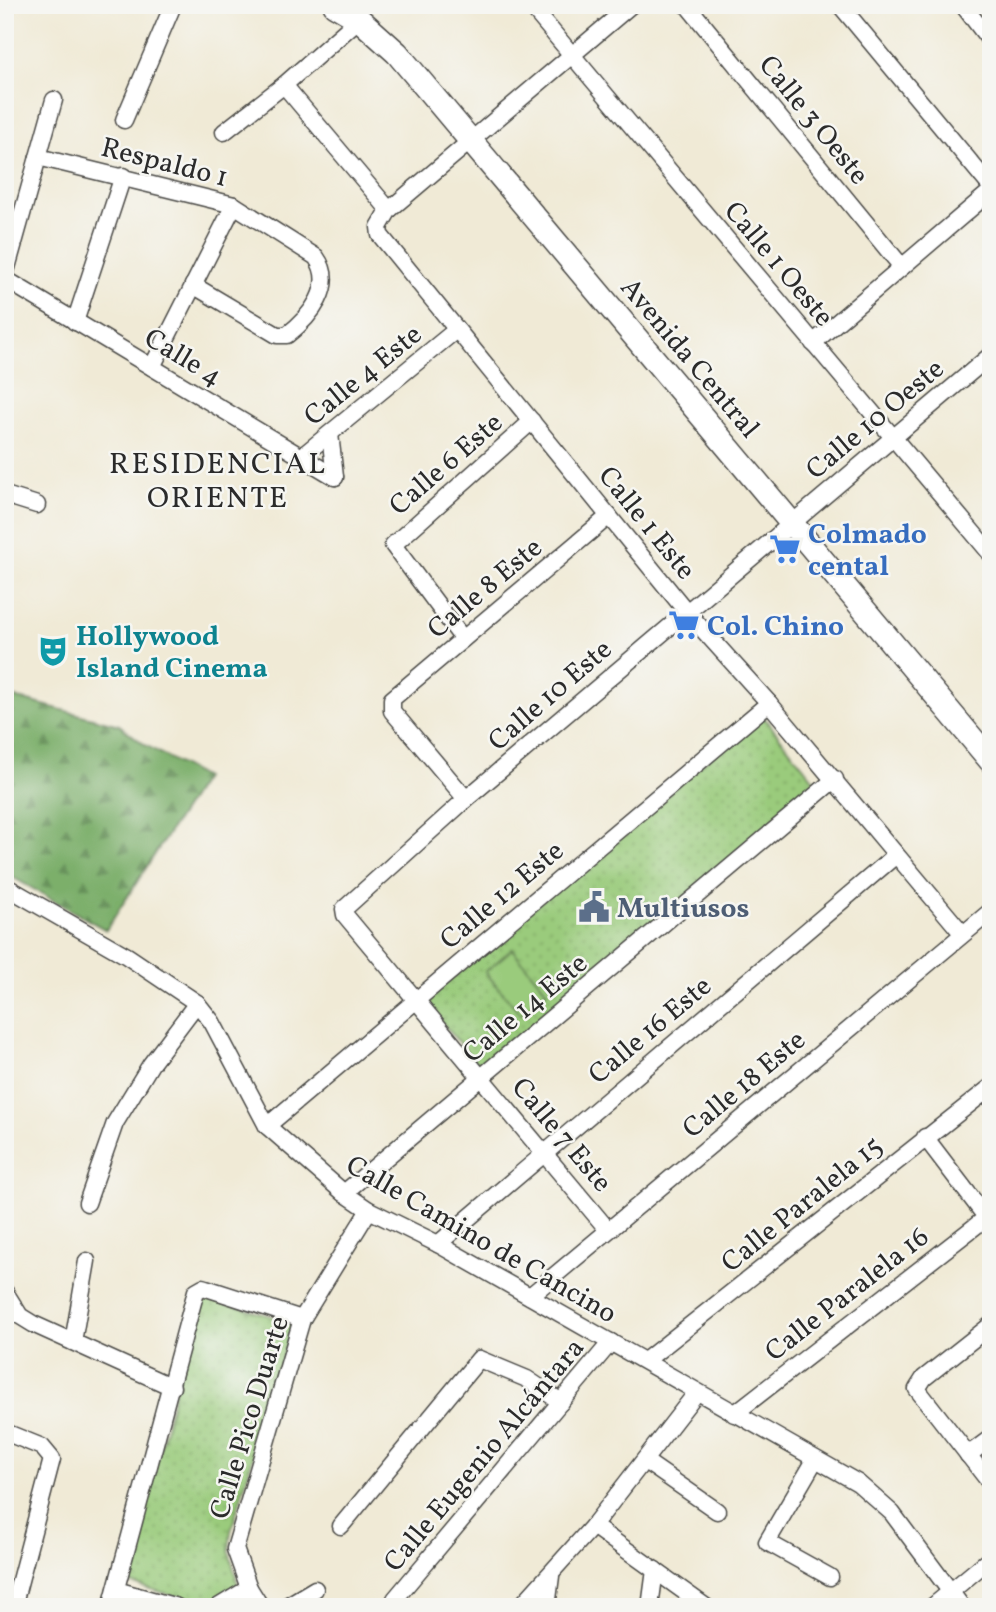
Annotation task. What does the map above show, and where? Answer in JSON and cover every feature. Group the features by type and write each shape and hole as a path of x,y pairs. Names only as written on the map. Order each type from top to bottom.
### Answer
{"main road":[{"name":"Avenida Central","path":"335,5 359,19 397,53 991,761"}],"street":[{"path":"124,120 173,5"},
{"name":"Calle 1 Oeste","path":"530,5 991,554"},
{"path":"284,85 389,210 631,5"},
{"name":"Calle 3 Oeste","path":"687,5 902,267"},
{"path":"813,343 991,189 840,5"},
{"path":"963,5 991,42"},
{"path":"224,132 284,85 359,19"},
{"path":"5,277 54,100"},
{"name":"Respaldo 1","path":"38,157 124,176 233,205 316,257 322,265 324,288 314,308 287,335 277,335 193,285"},
{"path":"75,322 124,176"},
{"path":"152,367 233,205"},
{"name":"Calle 1 Este","path":"389,210 379,227 380,235 686,611 835,779 962,933"},
{"name":"Calle 4","path":"5,277 75,322 335,477 330,434"},
{"name":"Calle 4 Este","path":"301,457 456,330"},
{"name":"Calle 10 Oeste","path":"790,522 989,360"},
{"name":"Calle 6 Este","path":"463,639 393,545 533,421"},
{"path":"5,495 37,505"},
{"name":"Calle 8 Este","path":"466,799 392,711 393,699 609,516"},
{"name":"Calle 10 Este","path":"344,909 466,799 790,522"},
{"name":"Calle 12 Este","path":"267,1126 769,703"},
{"name":"Calle 14 Este","path":"344,1193 835,779"},
{"name":"Calle 16 Este","path":"438,1244 896,855"},
{"name":"Calle Camino de Cancino","path":"5,886 127,956 197,1003 212,1022 267,1126 344,1193 369,1210 438,1244 645,1361 874,1495 909,1533 962,1607"},
{"name":"Calle 7 Este","path":"344,909 345,915 608,1230"},
{"name":"Calle 18 Este","path":"530,1296 991,911"},
{"path":"87,1203 115,1123 151,1064 197,1003"},
{"name":"Calle Paralela 15","path":"645,1361 991,1087"},
{"path":"925,1137 988,1215"},
{"name":"Calle Pico Duarte","path":"261,1607 249,1588 235,1549 302,1319 369,1210"},
{"name":"Calle Paralela 16","path":"734,1413 988,1215"},
{"path":"73,1342 87,1261"},
{"path":"111,1607 199,1288 302,1319"},
{"path":"5,1292 20,1316 172,1387"},
{"path":"991,1325 916,1386 918,1394 991,1484"},
{"name":"Calle Eugenio Alcántara","path":"395,1599 611,1342"},
{"path":"341,1526 479,1359 527,1379 561,1402"},
{"path":"520,1607 551,1576 593,1526 697,1392"},
{"path":"5,1432 43,1447 52,1459 13,1607"},
{"path":"968,1455 991,1438"},
{"path":"815,1460 767,1542 830,1577"},
{"path":"645,1461 717,1511"},
{"path":"593,1526 706,1607"},
{"path":"932,1607 991,1558"},
{"path":"650,1607 655,1570"},
{"path":"547,1607 551,1576"},
{"path":"218,1607 249,1588"},
{"path":"285,1607 315,1589"},
{"path":"116,1590 177,1607"}],"green space":[{"path":"5,695 119,725 144,744 204,778 106,930 5,873"},
{"path":"761,714 820,787 482,1070 424,1001"},
{"path":"512,949 547,991 521,1014 485,972"},
{"path":"199,1296 293,1322 231,1531 229,1551 238,1585 210,1606 126,1582"}],"place":[{"name":"Colmado cental","path":"785,549"},
{"name":"Col. Chino","path":"684,625"},
{"name":"Hollywood Island Cinema","path":"53,651"},
{"name":"Multiusos","path":"594,907"}],"district":[{"name":"RESIDENCIAL ORIENTE","path":"218,480"}]}
